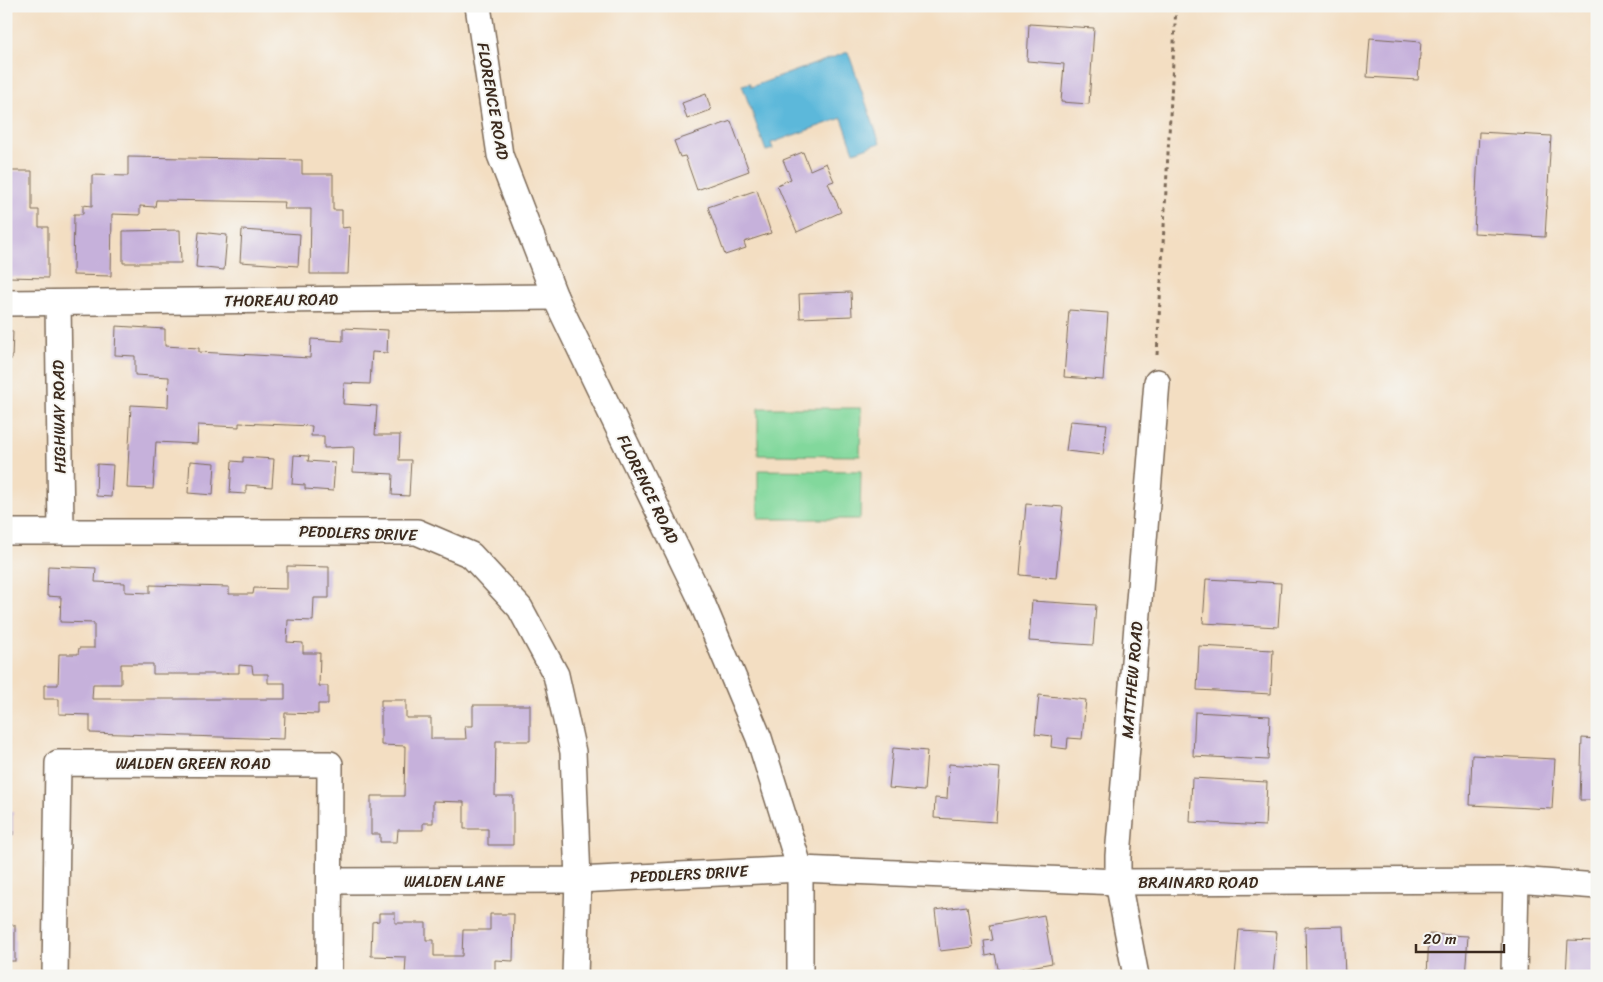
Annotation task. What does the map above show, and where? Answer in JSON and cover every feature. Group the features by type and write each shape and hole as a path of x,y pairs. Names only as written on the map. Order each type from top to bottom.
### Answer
{"street":[{"name":"FLORENCE ROAD","path":"478,6 500,155 555,296 698,593 759,738 800,869 800,976"},
{"name":"THOREAU ROAD","path":"6,303 555,296"},
{"name":"HIGHWAY ROAD","path":"58,303 61,531"},
{"name":"MATTHEW ROAD","path":"1136,976 1118,882 1121,807 1157,382"},
{"name":"PEDDLERS DRIVE","path":"6,532 417,532 471,555 520,608 556,675 573,752 578,880 575,976"},
{"name":"WALDEN GREEN ROAD","path":"55,976 58,763 330,764 329,976"},
{"name":"PEDDLERS DRIVE","path":"578,880 800,869"},
{"name":"BRAINARD ROAD","path":"800,869 1118,882 1516,880 1597,886"},
{"name":"WALDEN LANE","path":"330,881 578,880"},
{"path":"1514,976 1516,880"}],"path":[{"path":"1157,382 1162,234 1176,6"}],"green space":[{"path":"758,408 861,408 860,456 758,455"},
{"path":"758,470 861,471 860,519 758,519"}],"water":[{"path":"848,52 880,143 854,152 842,118 771,143 773,149 766,151 742,85 750,83 751,87"}],"building":[{"path":"1029,24 1094,28 1089,104 1061,102 1064,64 1027,61"},
{"path":"1370,38 1421,42 1418,80 1367,77"},
{"path":"706,94 711,110 687,119 682,103"},
{"path":"731,121 749,171 697,190 685,156 680,157 674,141"},
{"path":"1479,132 1551,136 1545,237 1474,233"},
{"path":"803,152 810,170 826,163 834,181 828,183 841,212 797,232 777,185 791,179 783,160"},
{"path":"128,157 302,160 302,174 333,174 333,210 342,210 342,228 350,227 348,274 310,274 311,209 284,209 285,202 156,200 155,207 140,206 140,215 112,214 111,276 73,275 74,214 83,214 83,205 92,206 92,175 128,176"},
{"path":"6,171 32,171 32,210 39,210 39,227 48,227 48,278 8,277"},
{"path":"757,190 771,233 744,242 746,248 725,255 708,207"},
{"path":"180,230 181,263 123,263 123,231"},
{"path":"242,230 300,234 298,266 240,262"},
{"path":"199,232 227,235 224,270 196,267"},
{"path":"851,292 852,316 800,318 799,294"},
{"path":"1069,310 1108,313 1103,380 1064,377"},
{"path":"116,326 165,329 165,346 199,348 199,352 310,358 311,339 343,341 343,328 388,330 387,353 372,352 370,384 344,383 343,404 377,406 375,435 400,435 399,460 411,460 409,496 392,495 393,474 353,472 354,447 324,448 324,436 311,436 312,426 239,423 239,427 198,425 197,444 156,442 153,489 127,488 131,405 168,407 169,377 135,375 135,356 115,355"},
{"path":"6,331 13,331 12,359 6,359"},
{"path":"1070,421 1107,424 1103,455 1066,451"},
{"path":"294,455 309,456 308,461 335,463 333,491 305,489 305,485 292,484"},
{"path":"243,457 274,459 272,487 246,485 246,494 230,493 232,461 243,462"},
{"path":"190,461 215,463 213,495 188,493"},
{"path":"97,464 113,465 111,497 96,496"},
{"path":"1026,504 1063,507 1056,578 1020,575"},
{"path":"48,566 96,568 95,582 125,583 125,592 150,593 150,585 229,587 229,594 253,594 254,588 287,589 287,566 329,567 329,598 314,598 313,621 288,620 287,642 303,643 303,653 320,653 319,686 328,686 328,704 318,704 318,714 285,713 284,739 90,733 90,715 59,714 59,699 44,699 44,685 58,685 59,654 78,654 79,648 94,648 94,623 60,622 61,597 47,596","holes":["121,664 153,664 153,674 227,674 239,673 239,665 252,666 253,674 268,674 268,683 285,683 285,699 92,699 93,684 121,684"]},
{"path":"1206,579 1281,583 1278,627 1203,623"},
{"path":"1032,601 1096,605 1093,645 1029,641"},
{"path":"1199,646 1273,650 1271,694 1197,690"},
{"path":"1039,695 1086,700 1082,739 1068,738 1067,749 1051,747 1052,736 1035,734"},
{"path":"381,700 406,700 406,718 431,718 431,739 466,739 465,726 473,726 473,705 530,705 530,741 496,741 495,796 513,796 513,845 488,845 488,829 464,829 464,802 433,801 433,823 423,823 423,830 398,830 397,842 380,842 380,834 371,834 371,796 404,796 405,746 381,745"},
{"path":"1195,712 1270,716 1268,760 1193,756"},
{"path":"1582,738 1597,739 1597,800 1580,800"},
{"path":"893,748 927,751 924,791 889,788"},
{"path":"1472,755 1555,759 1552,809 1470,805"},
{"path":"949,764 1000,768 996,822 934,818 935,798 947,799"},
{"path":"1192,778 1267,782 1265,826 1190,822"},
{"path":"6,805 9,805 9,811 13,811 13,835 6,834"},
{"path":"967,906 973,947 940,951 935,910"},
{"path":"379,913 395,913 395,923 426,923 426,940 434,940 434,956 462,956 463,930 490,930 490,914 514,914 513,961 495,960 495,976 405,976 406,957 371,956 372,922 379,921"},
{"path":"1044,915 1052,963 999,973 995,954 986,956 984,941 993,940 990,925"},
{"path":"6,925 15,925 15,961 6,961"},
{"path":"1343,926 1345,976 1306,976 1305,927"},
{"path":"1239,930 1277,932 1273,976 1235,976"},
{"path":"1429,934 1468,936 1465,976 1427,976"},
{"path":"1568,940 1597,941 1597,976 1566,976"}]}
